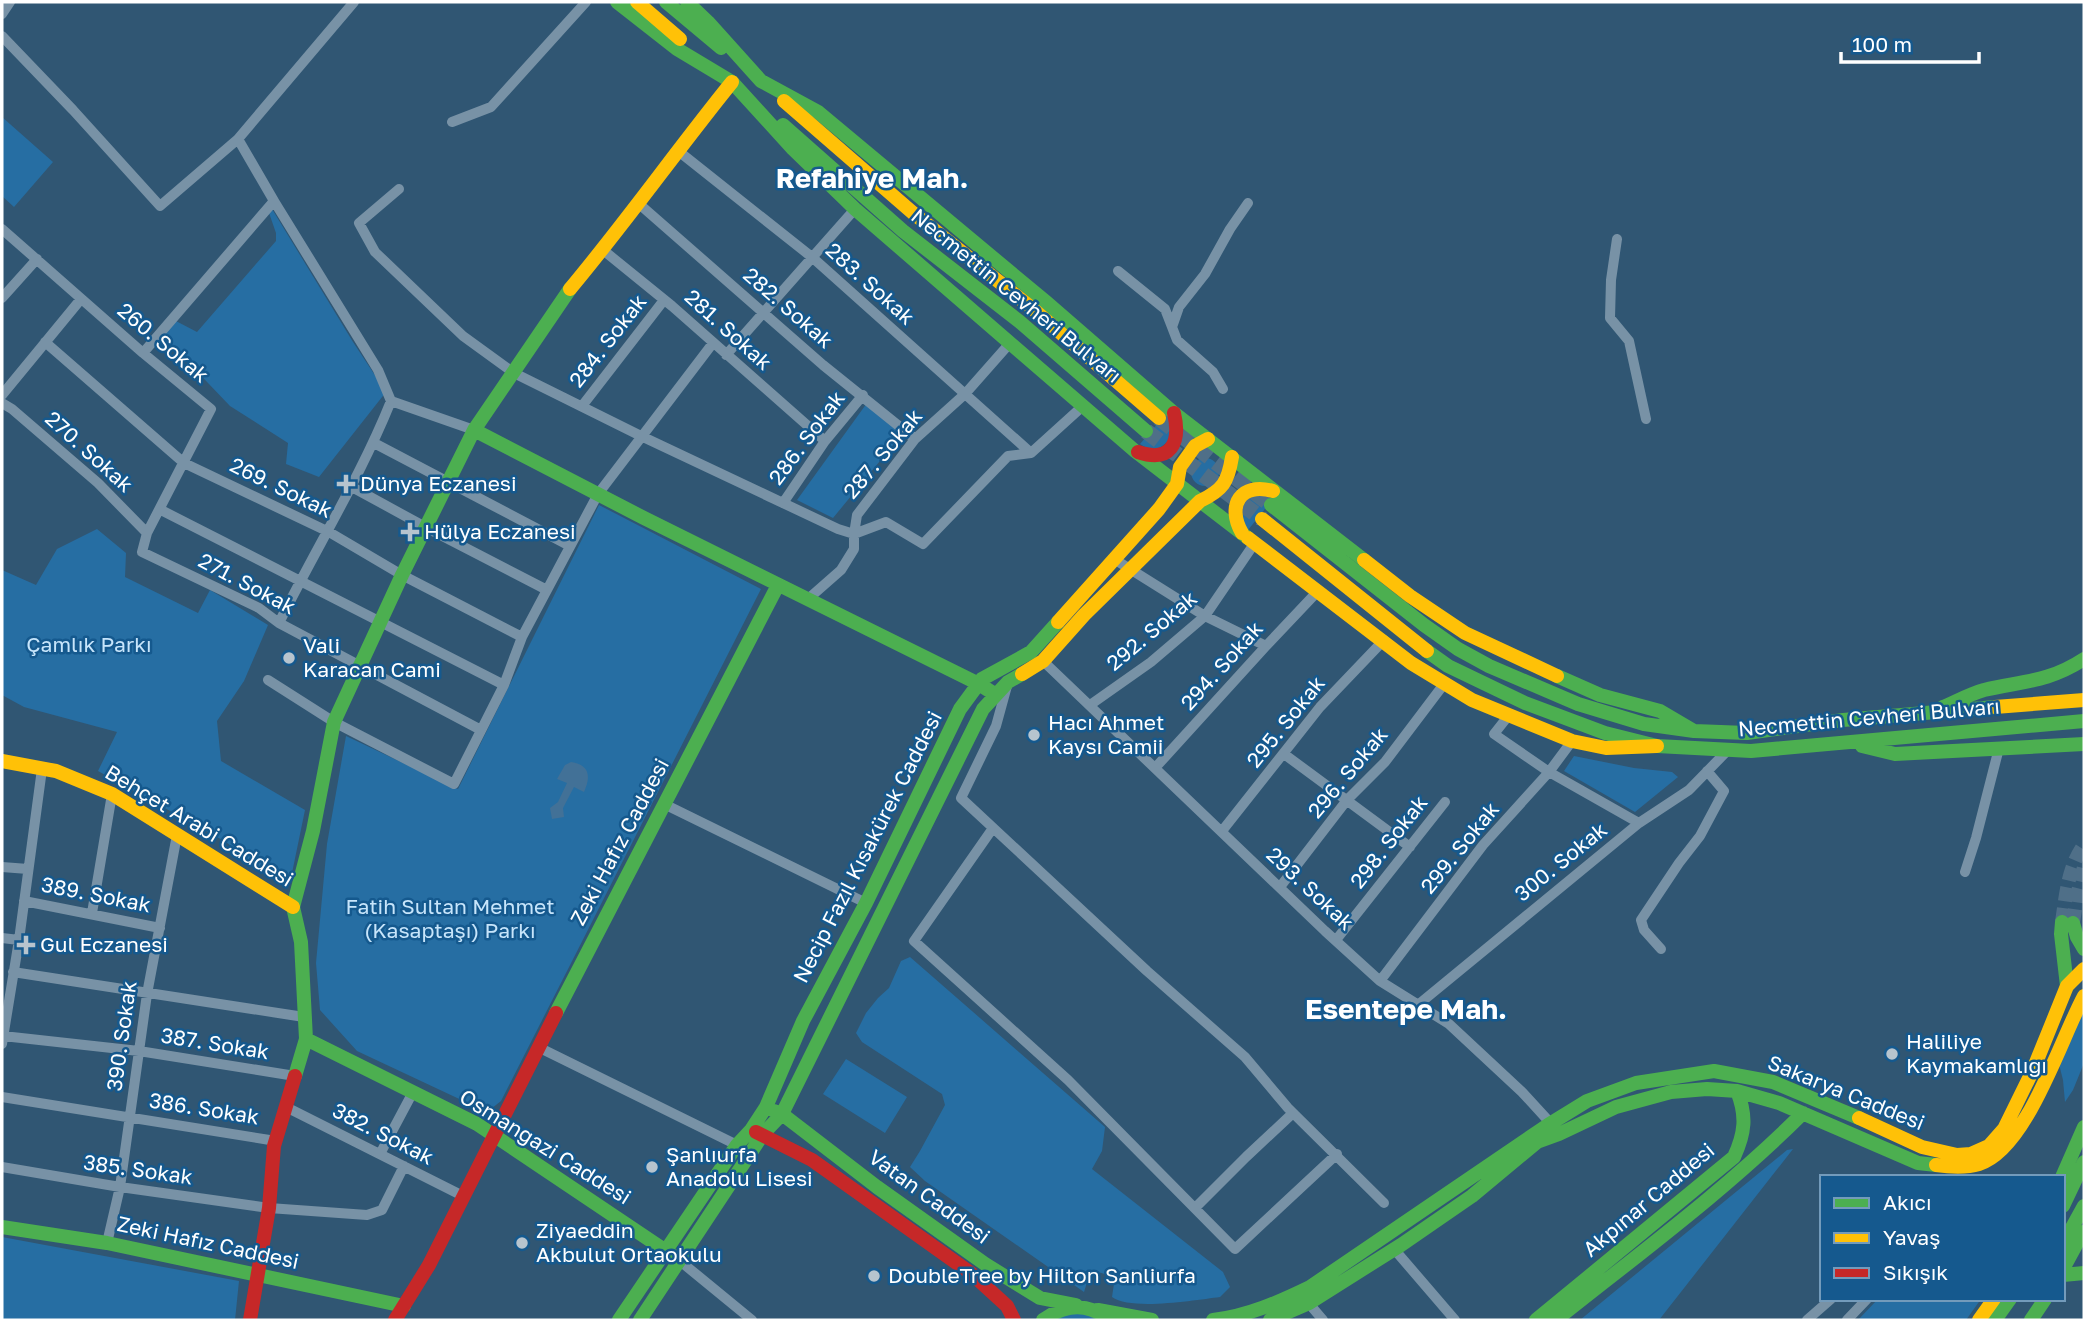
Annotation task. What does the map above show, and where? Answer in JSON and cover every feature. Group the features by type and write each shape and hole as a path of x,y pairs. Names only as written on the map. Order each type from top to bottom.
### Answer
{"main road":[{"path":"617,2 677,49 732,82 793,149 855,209 1135,451 1411,663 1472,700 1572,741 1606,748 1657,746"},
{"name":"Necmettin Cevheri Bulvarı","path":"637,2 799,138 903,231 1020,322 1146,431"},
{"name":"Necmettin Cevheri Bulvarı","path":"666,2 1159,418"},
{"path":"687,2 761,81 818,112 1046,302 1174,413 1232,457"},
{"path":"250,1320 269,1208 276,1141 306,1039 301,942 293,908 313,831 334,722 402,575 474,430 561,300 603,250 677,150 732,82"},
{"path":"1135,451 1146,456 1156,456 1170,449 1179,430 1174,413"},
{"path":"474,430 979,684 996,695"},
{"name":"Necip Fazıl Kısakürek Caddesi","path":"640,1320 680,1261 757,1132 803,1021 866,903 960,709 982,679 1031,652 1159,509 1177,484 1180,467 1195,446 1208,439"},
{"name":"Necmettin Cevheri Bulvarı","path":"1232,457 1275,499 1424,625 1458,649 1489,666 1612,716 1644,724 1694,731 1747,733 1843,720 2084,700"},
{"name":"Necip Fazıl Kısakürek Caddesi","path":"619,1320 737,1145 782,1114 983,709 1008,682 1043,661 1084,615 1200,501 1216,494 1228,478 1232,457"},
{"path":"1249,540 1236,525 1233,514 1236,504 1244,494 1255,488 1263,488 1275,499"},
{"name":"Necmettin Cevheri Bulvarı","path":"1262,519 1413,642 1448,666 1537,708 1605,733 1657,746 1765,751 2084,720"},
{"name":"Zeki Hafız Caddesi","path":"395,1320 429,1265 538,1046 779,585"},
{"path":"1931,712 1982,691 2037,682 2070,669 2084,659"},
{"path":"2014,727 2052,733 2084,731"},
{"path":"1850,743 1895,754 2084,744"},
{"name":"Behçet Arabi Caddesi","path":"2,761 55,771 112,794 293,908"},
{"path":"2067,986 2061,934 2067,922 2084,949"},
{"name":"Sakarya Caddesi","path":"1213,1320 1231,1318 1304,1297 1394,1249 1472,1196 1587,1101 1636,1083 1714,1071 1773,1082 1922,1147 1957,1155 1971,1154 1989,1146 2004,1129 2033,1070 2067,986 2084,969"},
{"name":"Sakarya Caddesi","path":"1270,1320 1452,1192 1555,1128 1671,1091 1707,1088 1737,1091 1779,1103 1918,1163 1954,1167 1979,1164 2007,1145 2021,1126 2084,996"},
{"name":"Osmangazi Caddesi","path":"306,1039 477,1124 680,1261"},
{"name":"Akpınar Caddesi","path":"1536,1320 1734,1157 1743,1140 1746,1124 1745,1109 1737,1091"},
{"name":"Vatan Caddesi","path":"766,1107 782,1114 985,1264 1040,1298 1095,1309"},
{"name":"Akpınar Caddesi","path":"1556,1320 1696,1208 1777,1139 1803,1113"},
{"path":"2065,1171 2084,1127"},
{"name":"Vatan Caddesi","path":"757,1132 812,1160 972,1275 1007,1306 1014,1320"},
{"path":"2065,1202 2084,1162"},
{"path":"648,1278 654,1256 650,1239 668,1233 681,1224 698,1205"},
{"path":"2065,1240 2084,1206"},
{"name":"Zeki Hafız Caddesi","path":"2,1227 107,1243 404,1306"},
{"path":"2065,1265 2084,1231"},
{"path":"2065,1275 2084,1273"},
{"path":"1979,1320 1993,1301"},
{"path":"1995,1320 2009,1301"},
{"path":"2018,1320 2030,1301"},
{"path":"2031,1320 2044,1301"},
{"path":"1043,1320 1063,1307 1076,1305"},
{"path":"1095,1309 1109,1320"},
{"path":"1095,1309 1152,1320"}],"street":[{"path":"2,14 10,2"},
{"path":"2,37 160,206 238,139 354,2"},
{"path":"452,122 491,107 586,2"},
{"path":"238,139 378,370 391,401 352,487 279,623"},
{"name":"283. Sokak","path":"677,150 813,258 1031,453"},
{"path":"398,189 359,223 374,252 463,336 514,373 641,436 853,534 886,522 923,544 1008,456 1031,453 1084,405"},
{"path":"143,353 274,201"},
{"name":"282. Sokak","path":"638,203 823,365 915,439"},
{"path":"1171,327 1179,307 1205,274 1230,229 1248,204"},
{"path":"726,355 855,209"},
{"name":"260. Sokak","path":"2,229 211,409 147,533 142,552"},
{"path":"1617,239 1611,280 1610,318 1629,341 1646,419"},
{"name":"281. Sokak","path":"603,250 825,441"},
{"path":"2,298 37,259"},
{"path":"1118,271 1165,309 1177,340 1213,372 1223,389"},
{"path":"2,396 81,299"},
{"name":"284. Sokak","path":"582,406 664,300"},
{"name":"269. Sokak","path":"45,342 184,463 329,532 402,575 522,637"},
{"path":"268,680 334,722 454,784 504,685 522,637 598,494 713,343"},
{"name":"287. Sokak","path":"808,600 841,570 854,549 853,534 857,515 915,439 965,394 1010,343"},
{"name":"286. Sokak","path":"783,503 825,441 863,395"},
{"name":"270. Sokak","path":"2,396 12,409 98,483 147,533"},
{"path":"391,401 474,430"},
{"path":"374,443 570,545"},
{"path":"352,487 547,590"},
{"path":"161,510 504,685"},
{"name":"292. Sokak","path":"1090,705 1151,662 1205,616 1249,540"},
{"name":"271. Sokak","path":"142,552 259,608 279,623 481,730"},
{"path":"1114,559 1205,616 1266,646"},
{"name":"294. Sokak","path":"1155,768 1318,591"},
{"name":"295. Sokak","path":"1222,831 1320,707 1384,640"},
{"name":"293. Sokak","path":"1043,661 1380,981 1449,1024 1522,1092 1555,1128"},
{"path":"1008,682 996,726 961,798 1147,971 1245,1057 1293,1113 1384,1203"},
{"name":"296. Sokak","path":"1280,887 1347,800 1385,762 1444,684"},
{"path":"1508,715 1494,734 1549,772 1639,823"},
{"name":"299. Sokak","path":"1380,981 1483,845 1549,772 1572,741"},
{"path":"1965,872 1998,752 1995,750"},
{"name":"300. Sokak","path":"1419,1004 1639,823 1689,790 1727,751"},
{"path":"1284,754 1410,847"},
{"path":"2,1040 19,940 42,769"},
{"path":"1661,949 1644,930 1641,920 1700,836 1724,790 1707,771"},
{"path":"92,913 112,794"},
{"name":"298. Sokak","path":"1336,940 1445,802"},
{"path":"664,804 866,903"},
{"path":"993,828 914,941 1068,1080 1235,1249 1337,1154"},
{"name":"390. Sokak","path":"107,1243 120,1187 147,994 177,835"},
{"path":"2,867 28,869"},
{"name":"389. Sokak","path":"24,901 160,928"},
{"path":"2,938 19,940"},
{"path":"13,972 304,1017"},
{"name":"387. Sokak","path":"2,1040 139,1051 295,1076"},
{"path":"538,1046 737,1145"},
{"path":"380,1154 413,1092"},
{"name":"386. Sokak","path":"2,1097 276,1141"},
{"name":"382. Sokak","path":"286,1107 463,1196"},
{"path":"1195,1209 1293,1113"},
{"name":"385. Sokak","path":"2,1167 269,1208 367,1215 382,1210 404,1166"},
{"path":"1394,1249 1455,1320"},
{"path":"680,1261 752,1320"},
{"path":"1304,1297 1323,1320"},
{"path":"1807,1320 1829,1301"},
{"path":"1847,1320 1865,1301"}],"green space":[{"path":"2,117 53,162 14,207 2,196"},
{"path":"272,209 386,392 319,477 286,464 288,443 230,406 164,337 174,320 197,332 276,241 268,210"},
{"path":"867,403 903,433 833,518 797,500"},
{"path":"1166,414 1172,436 1169,440 1154,449 1140,444"},
{"path":"1205,458 1215,462 1219,472 1215,482 1205,486 1195,482 1191,472 1195,462"},
{"path":"1259,493 1273,499 1248,530 1242,521 1243,501"},
{"name":"Fatih Sultan Mehmet (Kasaptaşı) Parkı","path":"599,505 761,589 501,1101 487,1112 357,1051 320,1010 316,963 327,844 346,736 458,789"},
{"name":"Çamlık Parkı","path":"97,529 126,553 125,577 198,613 210,590 268,625 244,681 217,721 221,761 305,810 292,873 274,879 226,842 98,771 117,732 24,707 2,695 2,570 36,585 57,549"},
{"path":"1574,756 1634,768 1672,772 1678,777 1635,812 1564,771"},
{"path":"910,957 1105,1127 1102,1151 1092,1169 1223,1272 1230,1287 1220,1297 1148,1304 1121,1301 1112,1297 1115,1277 1091,1270 1084,1292 925,1181 910,1167 945,1105 942,1094 862,1042 856,1033 866,1013 889,988 901,961"},
{"path":"2084,1011 2084,1063 2065,1102 2058,1060"},
{"path":"846,1059 907,1097 885,1133 823,1094"},
{"path":"1793,1149 1659,1320 1580,1320 1787,1150"},
{"path":"2,1237 239,1281 235,1320 2,1320"},
{"path":"1876,1301 1980,1301 1966,1320 1858,1320"},
{"path":"1071,1313 1084,1313 1098,1320 1054,1320"}],"shaded area":[{"path":"571,762 582,766 587,772 586,787 584,792 574,787 563,808 564,817 552,819 550,808 558,802 567,783 557,779 565,765"}],"tunnel":[{"path":"1159,418 1271,505"},
{"path":"1146,431 1262,519"},
{"path":"2062,922 2071,872 2084,845"},
{"path":"2073,923 2084,867"}],"traffic: fast":[{"path":"617,2 677,49 732,82 793,149 855,209 1135,451 1248,538"},
{"path":"666,2 721,48"},
{"path":"687,2 761,81 818,112 1046,302 1174,413 1364,560"},
{"path":"783,125 903,231 1020,322 1146,431"},
{"path":"295,1076 306,1039 301,942 293,907 313,831 334,722 402,575 474,430 570,289"},
{"path":"474,430 644,518 979,684 996,695"},
{"path":"1271,505 1458,649 1489,666 1578,704 1644,724 1694,731 1747,733 1843,720 1995,707"},
{"path":"556,1013 778,585"},
{"path":"619,1320 737,1145 766,1107 803,1021 866,903 960,709 982,679 1031,652 1058,622"},
{"path":"1427,651 1448,666 1525,703 1605,733 1657,746 1751,751 2084,721"},
{"path":"1943,707 1984,690 2047,677 2084,659"},
{"path":"640,1320 763,1134 782,1114 983,709 1008,682 1022,674"},
{"path":"1557,676 1600,695 1660,711 1694,731"},
{"path":"1862,746 1895,754 2084,744"},
{"path":"2062,922 2067,986"},
{"path":"2073,923 2084,949"},
{"path":"306,1039 477,1124 675,1257"},
{"path":"1213,1320 1251,1312 1310,1287 1548,1125 1587,1101 1636,1083 1714,1071 1773,1082 1859,1118"},
{"path":"1270,1320 1309,1303 1401,1245 1472,1196 1537,1142 1616,1107 1671,1092 1707,1089 1737,1091 1779,1103 1918,1163 1936,1165"},
{"path":"1536,1320 1734,1157 1741,1140 1743,1124 1737,1091"},
{"path":"774,1111 782,1114 877,1187 985,1264 1040,1298 1076,1305"},
{"path":"1556,1320 1714,1194 1803,1113"},
{"path":"2063,1175 2084,1127"},
{"path":"2065,1202 2084,1162"},
{"path":"2065,1240 2084,1206"},
{"path":"2,1227 107,1243 404,1306"},
{"path":"2065,1265 2083,1232"},
{"path":"2065,1275 2084,1273"},
{"path":"1995,1320 2009,1301"},
{"path":"2031,1320 2044,1301"},
{"path":"1043,1320 1060,1311 1076,1307 1093,1310 1109,1320"},
{"path":"1098,1310 1152,1320"}],"traffic: slow":[{"path":"637,2 680,39"},
{"path":"570,289 732,82"},
{"path":"784,101 913,213 1033,309 1159,418"},
{"path":"1058,622 1159,509 1177,484 1180,467 1195,446 1208,439"},
{"path":"1022,674 1043,661 1084,615 1200,501 1219,489 1229,473 1232,457"},
{"path":"1242,533 1236,513 1240,498 1252,490 1273,491"},
{"path":"1262,519 1427,651"},
{"path":"1248,538 1411,663 1472,700 1572,741 1606,748 1657,746"},
{"path":"1364,560 1410,596 1465,633 1557,676"},
{"path":"1995,707 2084,700"},
{"path":"2,761 56,771 112,794 293,907"},
{"path":"1859,1118 1922,1147 1957,1155 1971,1154 1989,1146 2004,1129 2033,1070 2067,986 2084,969"},
{"path":"1936,1165 1958,1167 1979,1164 1996,1154 2012,1137 2041,1090 2084,996"},
{"path":"1979,1320 1993,1301"}],"traffic: jam":[{"path":"1138,452 1159,455 1171,448 1176,433 1174,413"},
{"path":"395,1320 429,1265 556,1013"},
{"path":"250,1320 269,1208 274,1146 295,1076"},
{"path":"756,1132 812,1160 972,1274 1007,1306 1014,1320"}],"place":[{"name":"Dünya Eczanesi","path":"346,484"},
{"name":"Hülya Eczanesi","path":"410,532"},
{"name":"Vali Karacan Cami","path":"289,658"},
{"name":"Hacı Ahmet Kaysı Camii","path":"1034,735"},
{"name":"Gul Eczanesi","path":"26,945"},
{"name":"Haliliye Kaymakamlığı","path":"1892,1054"},
{"name":"Şanlıurfa Anadolu Lisesi","path":"652,1167"},
{"name":"Ziyaeddin Akbulut Ortaokulu","path":"522,1243"},
{"name":"DoubleTree by Hilton Sanliurfa","path":"874,1276"}],"district":[{"name":"Refahiye Mah.","path":"872,178"},
{"name":"Esentepe Mah.","path":"1406,1009"}]}
